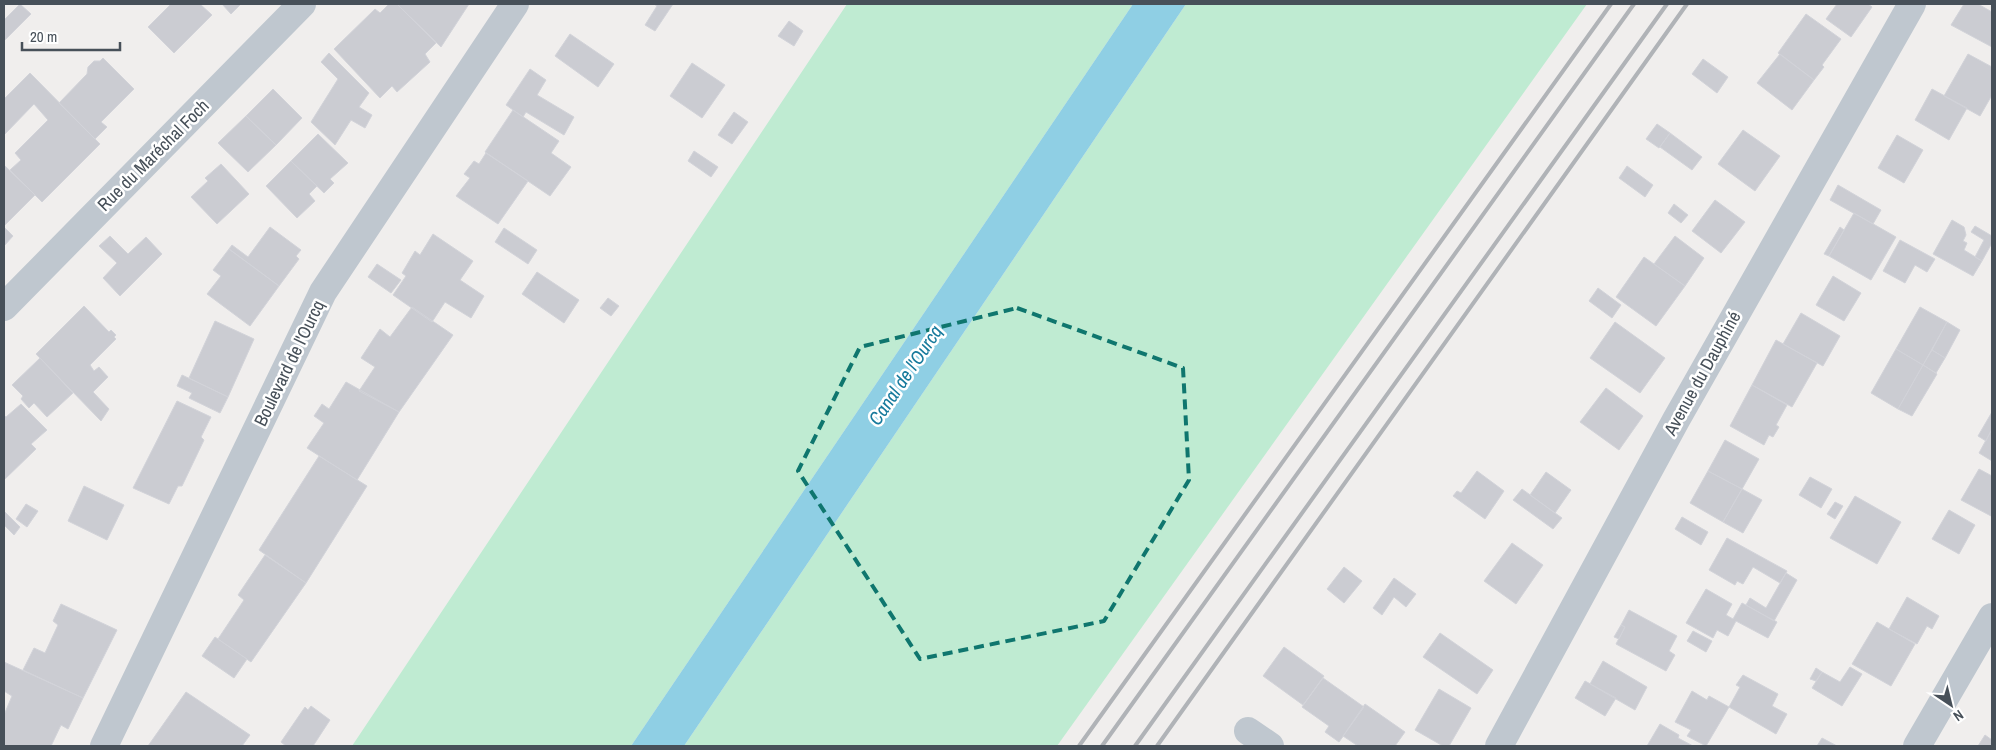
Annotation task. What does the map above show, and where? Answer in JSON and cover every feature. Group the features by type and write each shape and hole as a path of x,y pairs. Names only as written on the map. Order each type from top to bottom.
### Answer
{"street":[{"name":"Rue du Maréchal Foch","path":"4,307 302,4"},
{"name":"Boulevard de l'Ourcq","path":"104,746 323,292 515,4"},
{"name":"Avenue du Dauphiné","path":"1499,746 1676,420 1912,4"},
{"path":"1917,746 1992,617"},
{"path":"1248,731 1270,746"}],"highlighted area":[{"path":"1017,308 1183,368 1189,480 1104,621 920,659 798,471 860,347"}],"green space":[{"path":"847,4 1133,4 631,746 352,746"},
{"path":"1186,4 1587,4 1057,746 684,746"}],"water":[{"name":"Canal de l'Ourcq","path":"1133,4 1186,4 684,746 631,746"}],"building":[{"path":"20,4 31,14 4,41 4,20"},
{"path":"171,4 200,4 212,15 174,53 148,27"},
{"path":"222,4 241,4 231,14"},
{"path":"389,4 397,4 436,43 425,54 430,62 397,92 392,86 380,98 334,49 375,9 380,13"},
{"path":"397,4 469,4 441,47"},
{"path":"654,4 673,4 655,31 645,25 657,6"},
{"path":"1837,4 1868,4 1872,7 1851,37 1826,19"},
{"path":"1964,4 1978,4 1992,12 1992,47 1951,25"},
{"path":"1806,14 1841,39 1822,65 1824,67 1814,80 1778,53"},
{"path":"789,21 803,31 794,46 778,36"},
{"path":"570,34 614,64 598,87 555,56"},
{"path":"329,53 369,93 359,107 372,115 365,128 351,120 335,145 311,122 338,79 321,62"},
{"path":"1780,54 1814,80 1792,110 1757,83"},
{"path":"1968,54 1992,67 1992,95 1980,116 1944,96"},
{"path":"103,58 134,89 101,122 107,127 95,139 59,103 87,74 88,67 94,61 100,61"},
{"path":"1703,59 1728,77 1717,93 1692,74"},
{"path":"692,63 725,85 702,118 670,96"},
{"path":"530,69 546,80 537,95 574,117 564,135 526,112 523,117 506,105"},
{"path":"30,73 100,144 42,202 10,170 21,160 15,153 48,120 34,104 4,135 4,99"},
{"path":"273,89 302,118 276,145 246,116"},
{"path":"1932,89 1967,108 1949,140 1915,120"},
{"path":"513,110 559,141 551,153 571,167 550,196 485,152"},
{"path":"734,112 748,122 732,144 718,135"},
{"path":"246,116 276,145 248,172 218,143"},
{"path":"1657,124 1670,133 1659,148 1646,139"},
{"path":"1743,130 1780,156 1755,191 1718,164"},
{"path":"1670,133 1702,157 1692,170 1660,147"},
{"path":"318,134 348,163 330,179 334,183 324,193 291,161"},
{"path":"1897,135 1923,150 1904,183 1878,168"},
{"path":"694,151 718,167 711,177 688,161"},
{"path":"486,153 528,181 498,224 456,196 470,178 464,174 474,161 479,164"},
{"path":"291,161 317,186 309,194 315,201 297,218 266,186"},
{"path":"221,164 249,194 217,224 191,197 208,181 205,178"},
{"path":"1627,166 1653,185 1645,197 1619,178"},
{"path":"4,167 35,195 4,226"},
{"path":"1838,185 1881,210 1873,224 1830,200"},
{"path":"1715,200 1745,222 1721,253 1692,231"},
{"path":"1674,204 1688,215 1681,223 1668,213"},
{"path":"1854,213 1896,237 1871,280 1829,256"},
{"path":"1952,220 1964,227 1966,235 1963,241 1967,243 1964,250 1982,261 1973,276 1933,254"},
{"path":"1975,226 1992,236 1992,243 1982,261 1975,257 1984,240 1971,232"},
{"path":"4,227 13,236 4,246"},
{"path":"270,227 301,250 296,256 299,259 279,286 229,249 232,245 248,257"},
{"path":"1840,227 1844,230 1829,256 1824,254"},
{"path":"504,228 537,250 528,264 495,242"},
{"path":"433,234 473,261 460,280 484,296 471,318 445,302 432,322 393,295 406,276 402,273 415,251 420,255"},
{"path":"110,236 128,254 146,237 162,254 120,296 103,278 117,263 99,246"},
{"path":"1675,236 1704,258 1685,286 1654,264"},
{"path":"1900,240 1935,259 1927,272 1915,265 1905,283 1883,271"},
{"path":"229,249 279,286 250,326 207,294 221,276 213,270"},
{"path":"1644,257 1685,286 1656,326 1616,297"},
{"path":"377,264 401,280 391,293 368,277"},
{"path":"537,272 579,300 564,323 522,294"},
{"path":"1833,276 1861,293 1844,321 1816,305"},
{"path":"1598,288 1621,305 1612,318 1589,301"},
{"path":"608,298 619,306 611,316 600,308"},
{"path":"84,306 109,332 111,330 116,335 114,337 116,339 90,365 94,371 99,367 108,377 93,392 109,409 101,421 36,354"},
{"path":"412,307 453,335 399,412 359,391 375,367 361,358 380,329 390,337"},
{"path":"1920,307 1947,322 1923,365 1896,349"},
{"path":"1801,313 1840,336 1823,366 1783,344"},
{"path":"215,321 254,339 228,397 189,378"},
{"path":"1615,322 1665,358 1640,393 1590,358"},
{"path":"1947,322 1960,330 1945,358 1932,350"},
{"path":"1776,340 1817,363 1792,407 1752,385"},
{"path":"1896,349 1923,365 1898,409 1871,393"},
{"path":"1932,350 1945,358 1936,373 1923,365"},
{"path":"40,358 73,393 47,417 34,403 29,408 21,399 23,396 12,385"},
{"path":"1923,365 1937,374 1912,416 1898,409"},
{"path":"182,375 228,397 220,413 189,398 192,393 177,386"},
{"path":"346,382 399,412 357,480 307,448 324,423 314,416 322,404 329,409"},
{"path":"1752,385 1787,405 1776,425 1779,427 1773,437 1769,435 1764,445 1730,426"},
{"path":"1606,388 1643,416 1619,450 1580,422"},
{"path":"177,401 211,417 201,437 204,440 182,486 178,486 169,504 133,488"},
{"path":"21,404 47,430 31,444 36,449 4,480 4,415 6,417"},
{"path":"1992,412 1992,429 1986,441 1978,436"},
{"path":"1992,429 1992,461 1979,453"},
{"path":"1725,440 1759,459 1742,489 1708,471"},
{"path":"319,456 367,486 306,583 259,550"},
{"path":"1979,469 1992,476 1991,516 1961,500"},
{"path":"1477,471 1504,491 1485,519 1453,496 1457,491 1461,493"},
{"path":"1708,471 1742,489 1723,522 1690,503"},
{"path":"1546,472 1571,490 1555,513 1530,495"},
{"path":"1810,477 1832,489 1821,508 1799,495"},
{"path":"84,486 124,505 107,540 68,521"},
{"path":"1522,489 1562,518 1553,529 1513,500"},
{"path":"1742,489 1762,500 1743,533 1723,522"},
{"path":"1855,496 1901,522 1877,564 1830,538"},
{"path":"1835,502 1843,506 1835,519 1827,514"},
{"path":"26,504 38,511 27,527 16,519"},
{"path":"1949,510 1975,525 1959,554 1932,539"},
{"path":"4,511 20,527 14,535 4,525"},
{"path":"1682,517 1708,532 1701,545 1675,529"},
{"path":"1727,538 1787,571 1780,583 1753,567 1743,584 1737,581 1735,585 1709,570"},
{"path":"1512,543 1543,565 1516,604 1484,581"},
{"path":"265,555 306,583 251,662 218,639 244,600 238,595"},
{"path":"1344,567 1362,581 1344,603 1327,589"},
{"path":"1786,573 1797,580 1774,621 1746,605 1750,598 1766,608"},
{"path":"1394,578 1416,594 1406,607 1394,597 1382,615 1373,608"},
{"path":"1706,589 1732,604 1726,615 1733,619 1742,603 1777,622 1768,638 1736,621 1728,636 1717,630 1713,638 1686,623"},
{"path":"1907,597 1939,616 1932,629 1927,626 1917,644 1889,629"},
{"path":"61,604 117,630 83,698 23,670 34,648 45,653 58,625 53,621"},
{"path":"1629,610 1677,636 1669,651 1675,655 1666,671 1616,644 1625,627 1621,625"},
{"path":"1877,622 1915,644 1891,686 1852,664"},
{"path":"1621,625 1625,627 1619,639 1614,637"},
{"path":"1693,631 1712,641 1706,652 1687,641"},
{"path":"1440,633 1493,670 1477,694 1423,657"},
{"path":"215,637 247,659 234,678 202,656"},
{"path":"1284,647 1324,676 1303,705 1263,676"},
{"path":"1603,661 1647,687 1635,710 1590,684"},
{"path":"4,662 83,698 68,729 61,725 51,746 4,746 4,715 12,696 4,691"},
{"path":"1850,667 1862,674 1842,706 1812,688 1822,672 1840,682"},
{"path":"1816,668 1822,672 1816,681 1810,679"},
{"path":"1743,675 1778,694 1772,706 1787,714 1776,734 1729,707 1740,687 1736,685"},
{"path":"1323,678 1364,707 1339,742 1325,732 1329,726 1302,707"},
{"path":"1585,681 1616,698 1605,716 1575,698"},
{"path":"1439,689 1471,708 1449,746 1443,746 1415,730"},
{"path":"1692,691 1707,700 1709,696 1729,707 1706,746 1687,736 1691,730 1675,722"},
{"path":"186,692 250,735 242,746 148,746"},
{"path":"1365,704 1405,732 1395,746 1358,746 1343,736"},
{"path":"311,706 330,720 313,746 286,746 281,742 305,707 308,710"},
{"path":"1660,724 1679,735 1678,738 1693,746 1647,746"},
{"path":"1985,735 1992,740 1992,746 1978,746"},
{"path":"1822,738 1837,746 1817,746"}],"railway":[{"path":"1079,746 1611,4"},
{"path":"1102,746 1634,4"},
{"path":"1135,746 1667,4"},
{"path":"1157,746 1687,4"}]}
